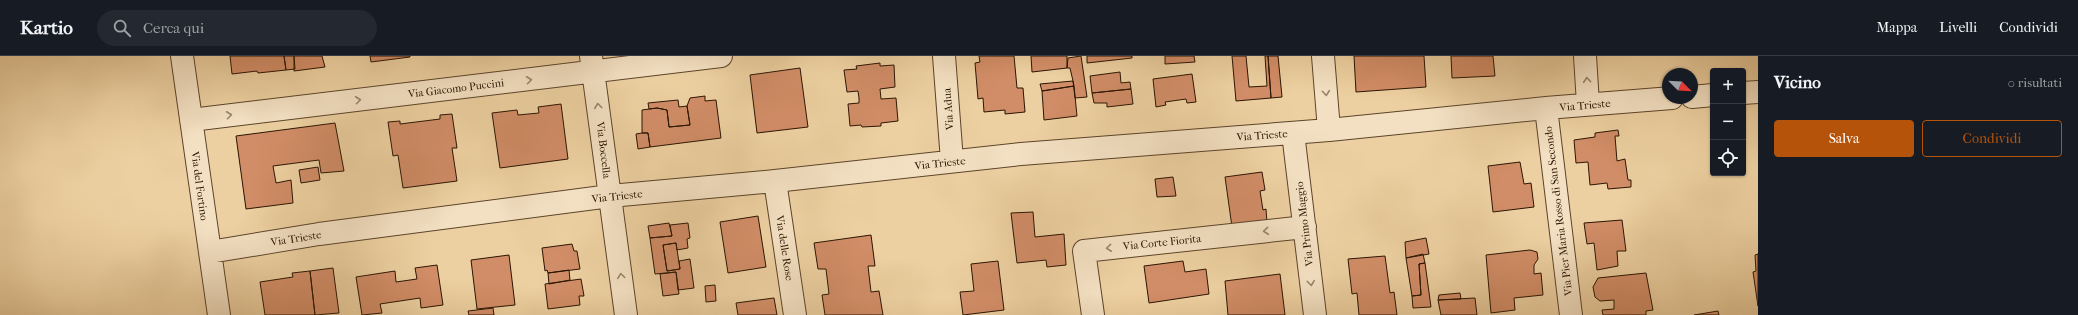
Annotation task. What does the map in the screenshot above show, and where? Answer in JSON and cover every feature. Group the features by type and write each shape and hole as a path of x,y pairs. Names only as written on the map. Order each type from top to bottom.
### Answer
{"street":[{"name":"Via del Fortino","path":"182,56 219,315"},
{"name":"Via Giacomo Puccini","path":"191,120 592,64 720,56"},
{"name":"Via Adua","path":"944,56 952,161"},
{"path":"1322,56 1329,130"},
{"path":"1585,56 1588,104"},
{"name":"Via Boccella","path":"592,64 626,315"},
{"path":"1746,93 1758,92"},
{"path":"1698,96 1710,95"},
{"name":"Via Trieste","path":"210,252 319,234 610,196 775,181 952,161 1329,130 1588,104 1662,99"},
{"name":"Via Pier Maria Rosso di San Secondo","path":"1546,108 1571,315"},
{"name":"Via Primo Maggio","path":"1293,133 1315,315"},
{"name":"Via delle Rose","path":"775,181 795,315"},
{"name":"Via Corte Fiorita","path":"1093,315 1084,251 1305,227"}],"building":[{"path":"230,56 284,56 286,70 232,74"},
{"path":"284,56 294,56 295,69 286,70"},
{"path":"294,56 322,56 325,67 294,71"},
{"path":"370,56 410,56 410,57 371,62"},
{"path":"979,56 1014,56 1017,88 1023,88 1025,112 1005,114 1005,110 984,112 983,98 978,99 975,63 980,62"},
{"path":"1031,56 1067,56 1067,68 1032,72"},
{"path":"1081,56 1087,97 1075,98 1070,68 1067,68 1068,58"},
{"path":"1087,56 1132,56 1132,58 1087,63"},
{"path":"1165,56 1194,56 1195,62 1165,64"},
{"path":"1232,56 1246,56 1249,87 1267,86 1265,56 1268,56 1271,98 1236,101"},
{"path":"1268,56 1278,56 1282,97 1271,98"},
{"path":"1354,56 1424,56 1426,87 1356,92"},
{"path":"1451,56 1493,56 1495,76 1452,78"},
{"path":"880,63 880,66 894,65 895,87 880,89 881,99 896,98 898,121 881,123 881,126 850,126 848,104 859,103 859,98 858,91 847,92 844,70 857,69 856,66"},
{"path":"800,68 808,127 757,133 750,75"},
{"path":"1120,72 1121,83 1130,82 1131,89 1092,93 1090,76"},
{"path":"1192,74 1196,102 1187,103 1186,99 1165,102 1166,105 1156,107 1153,79"},
{"path":"1073,81 1074,86 1042,91 1040,84"},
{"path":"1074,86 1077,116 1044,120 1042,91"},
{"path":"1131,89 1133,104 1107,107 1107,103 1094,103 1092,93"},
{"path":"705,96 705,101 716,100 721,138 650,147 648,133 642,133 642,110 657,108 667,110 669,127 690,125 687,106 690,98"},
{"path":"678,100 679,107 687,106 690,125 669,127 667,110 657,108 649,109 648,103"},
{"path":"561,104 568,159 500,168 492,113 517,110 518,115 539,113 538,107"},
{"path":"452,114 457,148 452,148 457,181 403,188 398,155 393,156 388,122 400,121 400,124 440,119 440,115"},
{"path":"335,123 344,171 321,173 319,160 273,166 276,183 291,180 293,203 246,209 236,136"},
{"path":"1618,130 1619,136 1615,136 1617,161 1625,159 1628,180 1631,180 1631,187 1608,189 1607,183 1590,185 1588,162 1576,163 1574,140 1595,137 1595,133"},
{"path":"648,133 650,147 638,149 636,134"},
{"path":"1520,162 1524,184 1531,183 1534,207 1493,212 1488,166"},
{"path":"318,167 320,180 301,183 299,170"},
{"path":"1262,172 1265,190 1260,191 1263,210 1266,209 1267,223 1232,227 1225,177"},
{"path":"1173,177 1176,196 1157,197 1155,179"},
{"path":"1033,212 1035,237 1064,234 1066,265 1047,267 1046,260 1017,263 1011,213"},
{"path":"758,216 766,267 728,273 720,222"},
{"path":"1622,220 1626,251 1617,251 1618,266 1597,270 1594,243 1587,244 1584,223"},
{"path":"669,223 672,236 650,238 648,226"},
{"path":"688,223 690,238 687,239 688,248 677,250 676,243 663,245 667,271 680,269 679,261 690,259 694,288 678,290 676,272 655,274 650,238 672,236 670,225"},
{"path":"871,235 875,266 868,266 871,292 879,291 883,315 825,315 822,295 829,294 826,269 818,269 814,243"},
{"path":"1426,238 1429,254 1406,258 1405,242"},
{"path":"676,243 680,269 667,271 663,245"},
{"path":"572,244 574,251 577,251 580,269 548,273 547,270 545,271 542,248"},
{"path":"1530,250 1537,252 1538,259 1534,265 1534,274 1541,273 1543,295 1514,298 1515,310 1491,313 1486,255"},
{"path":"1423,254 1425,263 1419,264 1421,295 1412,296 1406,258"},
{"path":"1758,254 1758,306 1753,272 1756,271 1755,255"},
{"path":"509,255 515,305 477,309 471,260"},
{"path":"1385,256 1390,293 1394,292 1397,315 1359,315 1357,293 1352,294 1348,259"},
{"path":"998,261 1004,310 963,315 960,292 974,291 971,264"},
{"path":"1183,261 1185,272 1206,269 1209,294 1149,303 1144,266"},
{"path":"1425,263 1431,307 1413,308 1412,296 1421,295 1419,264"},
{"path":"437,265 443,305 421,308 420,298 380,304 382,313 362,315 356,277 395,271 396,282 417,279 415,268"},
{"path":"333,268 339,313 315,315 310,271"},
{"path":"569,270 570,280 549,284 548,273"},
{"path":"310,271 315,315 265,315 260,282 293,277 292,273"},
{"path":"676,272 679,294 663,296 660,274"},
{"path":"1646,273 1653,310 1646,311 1646,315 1603,315 1602,310 1614,309 1614,300 1600,301 1595,297 1593,287 1598,278"},
{"path":"1280,274 1285,315 1228,315 1225,281"},
{"path":"581,279 584,296 579,296 580,305 548,309 545,284"},
{"path":"715,285 716,301 706,302 705,286"},
{"path":"1460,293 1461,299 1438,300 1439,295"},
{"path":"774,298 777,315 738,315 736,303"},
{"path":"1475,298 1477,315 1441,315 1438,300"},
{"path":"493,308 494,315 469,315 468,311"},
{"path":"1718,311 1719,315 1694,315"}]}
